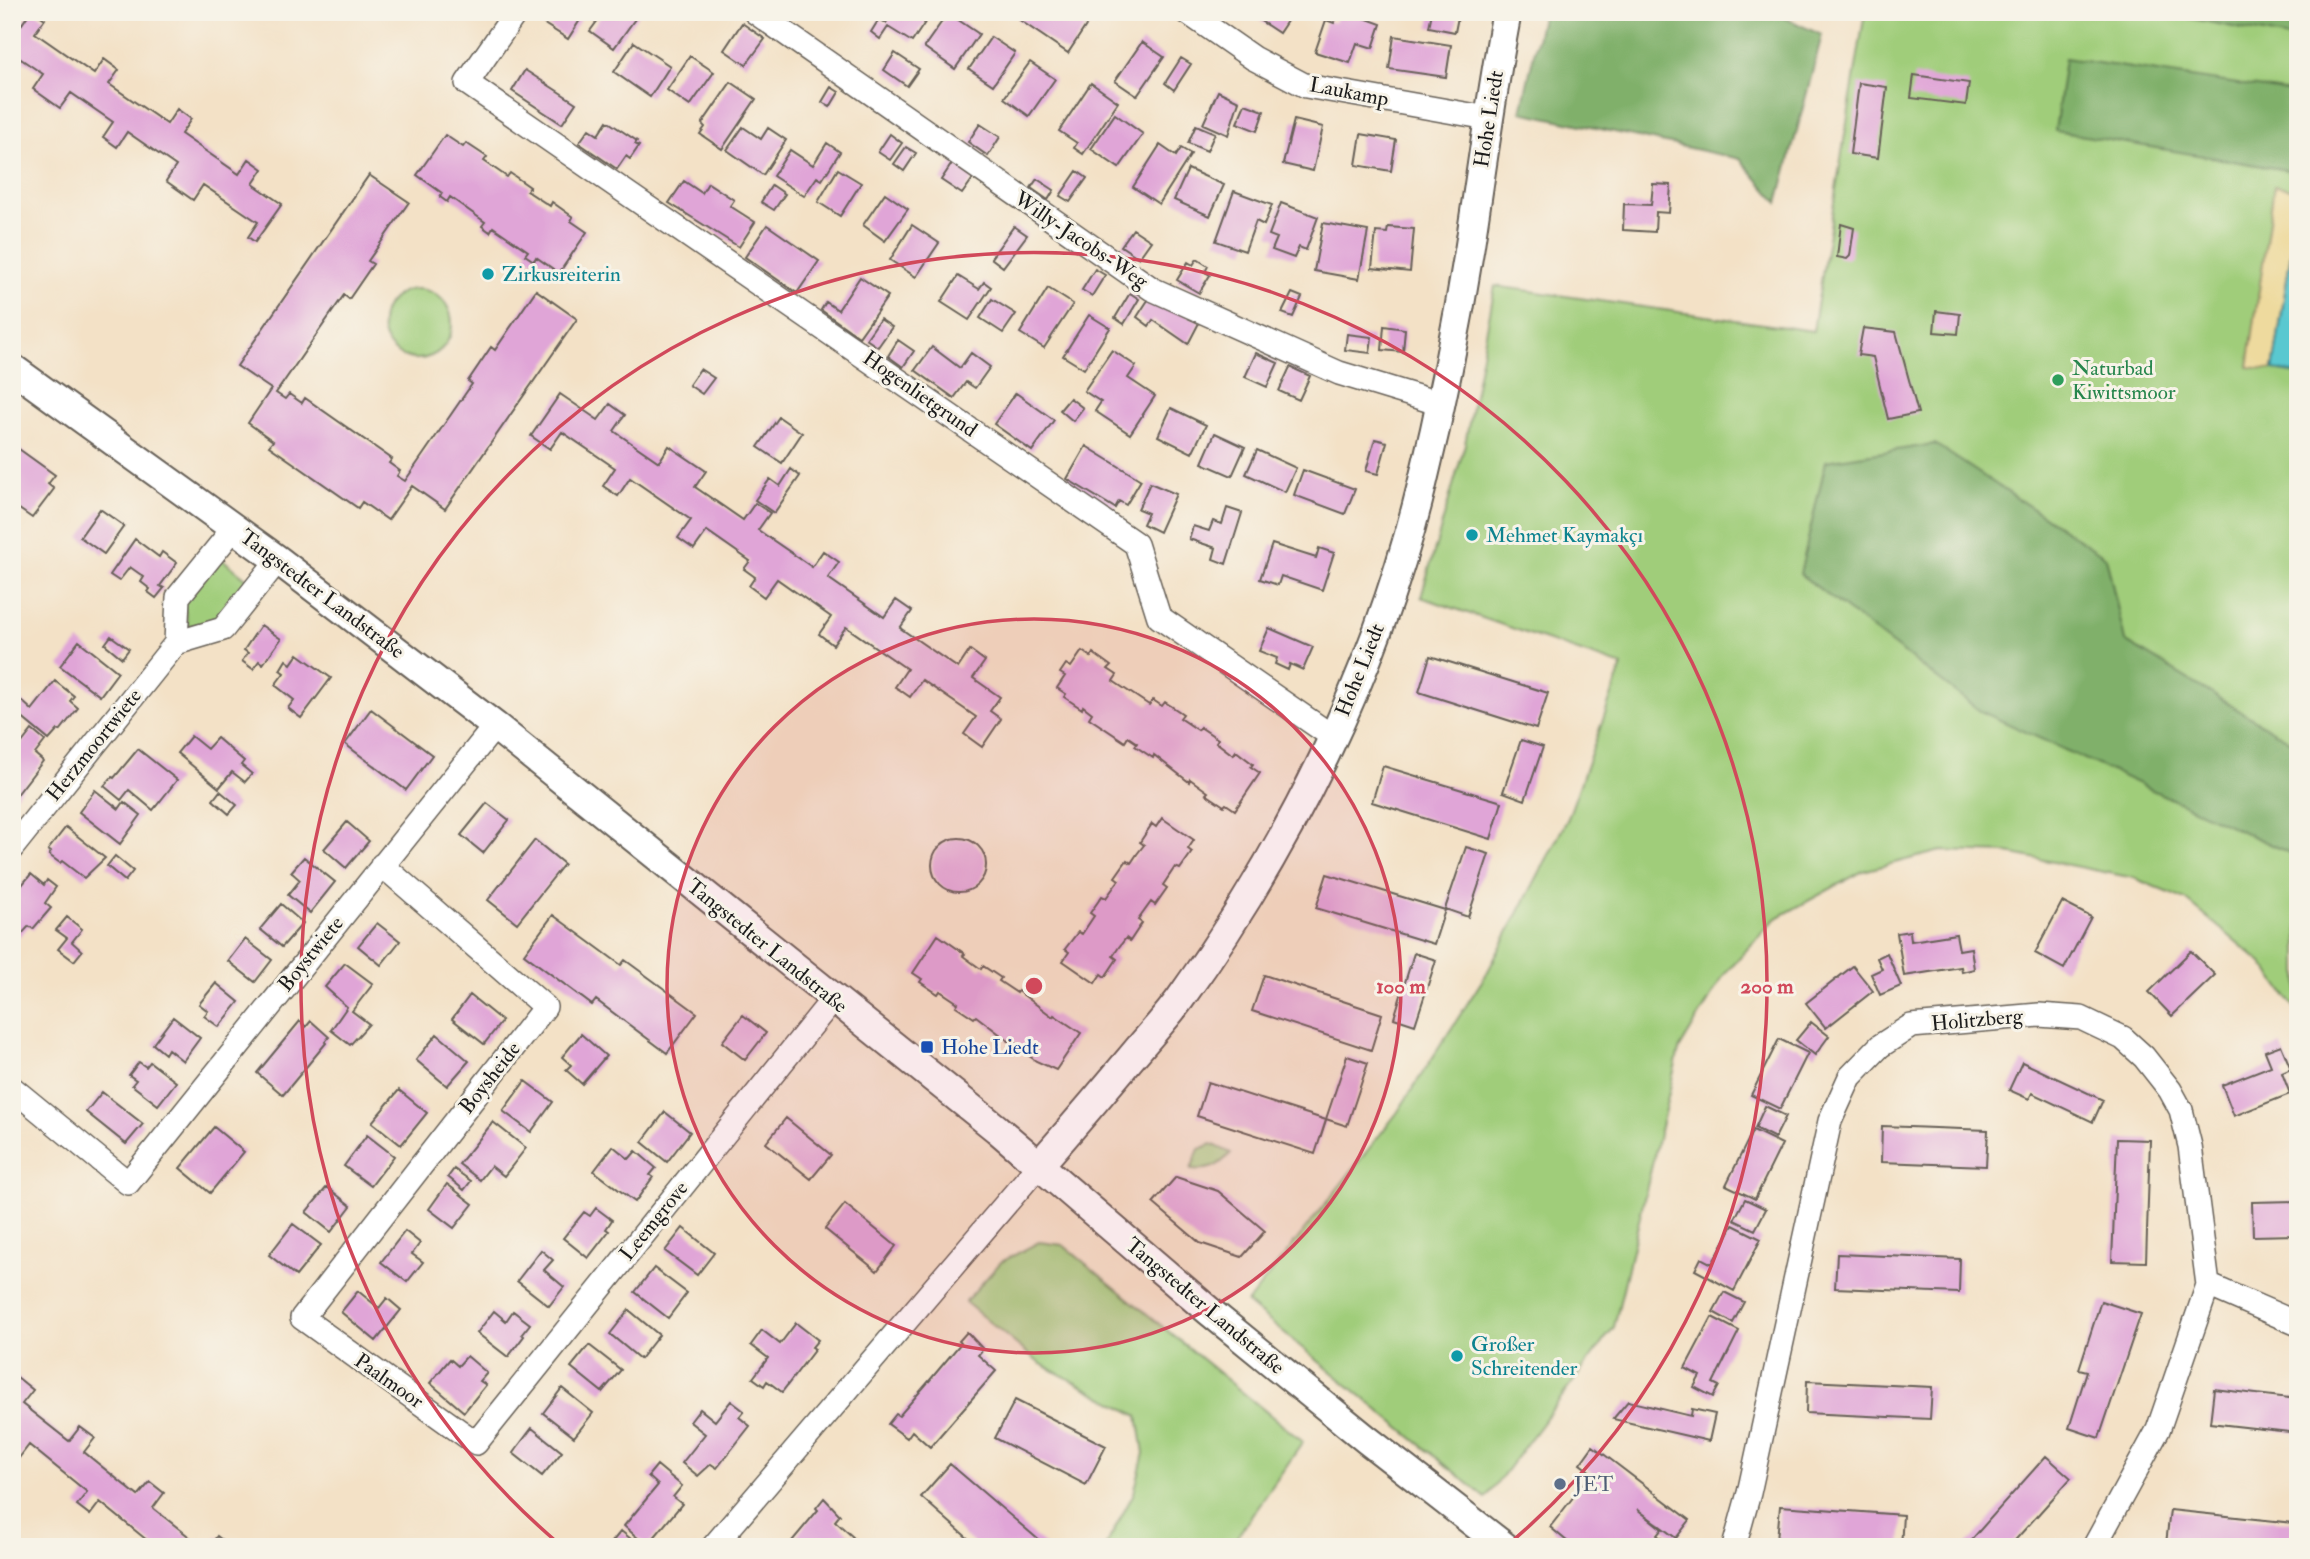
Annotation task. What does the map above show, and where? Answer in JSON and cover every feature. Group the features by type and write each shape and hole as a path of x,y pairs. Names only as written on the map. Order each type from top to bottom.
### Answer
{"street":[{"name":"Hogenlietgrund","path":"516,12 467,83 1136,544 1159,617 1333,737"},
{"name":"Willy-Jacobs-Weg","path":"755,12 1152,289 1339,373 1441,404"},
{"name":"Laukamp","path":"1187,12 1253,58 1306,86 1488,118"},
{"name":"Hohe Liedt","path":"713,1547 1179,1000 1264,871 1333,737 1355,687 1394,581 1420,493 1441,404 1470,247 1488,118 1507,12"},
{"name":"Tangstedter Landstraße","path":"15,376 278,560 495,726 1040,1164 1209,1311 1366,1439 1505,1547"},
{"path":"234,528 178,597 176,643 223,629 278,560"},
{"name":"Herzmoortwiete","path":"12,848 176,643"},
{"name":"Boystwiete","path":"12,1088 128,1183 495,726"},
{"name":"Boysheide","path":"302,1318 545,1007 382,866"},
{"name":"Leemgrove","path":"476,1443 833,999"},
{"name":"Holitzberg","path":"1734,1547 1749,1493 1830,1121 1850,1077 1880,1046 1911,1026 2039,1015 2081,1018 2123,1038 2144,1057 2170,1090 2181,1110 2190,1146 2208,1285 2158,1430 2094,1547"},
{"path":"2208,1285 2298,1324"},
{"name":"Paalmoor","path":"302,1318 476,1443"}],"green space":[{"path":"1543,12 1772,12 1822,35 1778,203 1740,159 1521,112"},
{"path":"1865,12 2298,12 2298,1012 2262,963 2186,900 2134,878 2008,853 1941,851 1863,871 1775,919 1725,973 1679,1050 1614,1327 1486,1498 1247,1303 1397,1113 1487,973 1568,818 1622,666 1421,597 1465,444 1495,286 1813,331"},
{"path":"2158,12 2298,12 2298,40"},
{"path":"2065,58 2298,93 2298,172 2055,131"},
{"path":"417,289 442,299 452,324 442,349 417,359 392,349 382,324 392,299"},
{"path":"1935,444 2106,557 2125,641 2298,746 2298,857 1980,711 1800,574 1826,461"},
{"path":"217,555 252,583 220,623 188,626 183,601"},
{"path":"1212,1144 1231,1153 1213,1167 1191,1169 1199,1149"},
{"path":"1039,1242 1063,1245 1303,1442 1230,1547 1105,1547 1134,1493 1144,1453 1138,1416 1039,1363 965,1302 1001,1262"}],"sand":[{"path":"2274,186 2298,190 2298,207 2273,370 2248,367"}],"water":[{"path":"2298,207 2298,374 2273,370"}],"building":[{"path":"30,12 35,12 45,19 35,33 94,74 104,59 119,70 109,84 167,124 177,109 191,119 181,134 239,174 249,159 263,169 253,184 282,204 255,242 248,237 258,222 203,185 193,200 166,181 176,166 127,132 117,147 103,137 113,122 71,93 60,108 33,89 43,74 12,53 12,17 22,24"},
{"path":"543,12 585,12 568,39 538,20"},
{"path":"604,12 640,12 614,48 590,31"},
{"path":"893,12 932,12 912,42 888,27 880,39 871,32 879,19 886,23"},
{"path":"1022,12 1095,12 1068,53 1018,19"},
{"path":"1293,12 1279,33 1250,14"},
{"path":"1338,12 1348,12 1381,24 1373,48 1357,43 1350,63 1315,52 1326,20 1334,23"},
{"path":"1432,12 1459,12 1455,32 1429,27"},
{"path":"948,13 979,34 955,69 924,47"},
{"path":"742,23 765,39 746,65 724,50"},
{"path":"1394,36 1451,45 1446,77 1389,69"},
{"path":"991,37 1015,53 993,85 969,69"},
{"path":"634,42 670,66 650,97 614,72"},
{"path":"1142,42 1164,57 1137,96 1115,81"},
{"path":"895,53 919,69 907,86 884,70"},
{"path":"690,56 714,72 690,106 667,90"},
{"path":"1181,58 1191,64 1174,90 1165,83"},
{"path":"1030,62 1055,79 1029,116 1004,98"},
{"path":"525,70 576,103 562,124 512,91"},
{"path":"1914,75 1969,83 1966,105 1911,98"},
{"path":"731,82 756,99 722,149 700,134 705,127 702,124"},
{"path":"1091,83 1118,102 1083,154 1074,148 1077,143 1059,131"},
{"path":"1859,83 1887,87 1878,158 1850,154"},
{"path":"831,87 839,92 830,107 822,102"},
{"path":"1218,91 1239,101 1228,135 1203,124"},
{"path":"1245,104 1264,111 1257,131 1237,123"},
{"path":"1115,114 1143,134 1119,168 1091,149"},
{"path":"1294,120 1323,127 1313,171 1283,164"},
{"path":"607,121 637,141 635,144 639,146 630,159 626,156 617,169 579,143 589,129 598,135"},
{"path":"980,124 1000,137 988,156 968,142"},
{"path":"1196,125 1215,133 1207,151 1188,143"},
{"path":"743,127 761,139 768,128 786,140 763,175 727,150"},
{"path":"890,134 902,143 890,160 878,152"},
{"path":"1361,134 1396,140 1391,171 1356,165"},
{"path":"445,135 463,147 466,143 487,157 484,161 507,177 510,173 530,187 527,191 550,206 552,202 573,217 571,221 587,232 559,273 536,257 534,261 525,255 528,251 493,227 490,232 482,226 485,222 450,197 447,202 440,197 442,193 417,175"},
{"path":"827,143 840,152 822,180 817,177 804,196 773,176 790,150 813,165"},
{"path":"1160,145 1176,156 1181,148 1191,154 1159,204 1133,187"},
{"path":"906,147 916,153 904,171 894,164"},
{"path":"953,162 974,177 962,194 941,180"},
{"path":"838,169 861,183 840,216 818,202"},
{"path":"1188,169 1224,185 1210,216 1174,200"},
{"path":"1077,171 1087,178 1070,202 1060,196"},
{"path":"369,175 409,202 368,261 373,264 349,299 344,295 276,393 285,399 289,394 302,403 305,398 392,459 389,463 400,471 397,476 405,481 472,384 468,381 491,347 495,350 536,290 577,319 445,509 412,486 388,520 362,502 358,508 269,446 273,441 248,423 271,389 237,366"},
{"path":"1037,179 1054,190 1048,200 1031,188"},
{"path":"684,181 702,193 708,183 734,200 730,206 755,222 739,247 669,203"},
{"path":"1653,184 1671,185 1669,213 1656,212 1655,232 1623,230 1624,204 1651,205"},
{"path":"772,185 785,194 774,210 761,202"},
{"path":"1234,191 1272,205 1264,225 1256,221 1245,251 1216,241"},
{"path":"885,193 908,209 885,241 863,225"},
{"path":"1281,203 1318,217 1306,250 1299,247 1294,258 1272,250 1277,238 1269,235"},
{"path":"1323,223 1368,231 1359,279 1314,271"},
{"path":"1841,224 1854,228 1850,256 1847,259 1837,257"},
{"path":"767,225 819,261 797,293 745,257"},
{"path":"912,225 939,243 916,277 890,260"},
{"path":"1014,226 1027,235 1003,267 991,258"},
{"path":"1388,227 1414,229 1410,272 1372,268 1376,232 1387,233"},
{"path":"1133,229 1151,241 1139,258 1121,246"},
{"path":"1197,259 1208,266 1205,272 1210,275 1199,293 1177,280 1188,262 1193,265"},
{"path":"1095,269 1105,275 1092,296 1082,290"},
{"path":"958,276 979,289 984,282 991,287 969,320 941,302"},
{"path":"860,277 888,296 859,337 821,310 826,302 838,310"},
{"path":"1048,288 1073,304 1044,348 1020,333"},
{"path":"1130,293 1139,299 1124,324 1115,318"},
{"path":"1292,293 1302,297 1293,317 1282,313"},
{"path":"1150,297 1200,321 1188,344 1153,320 1149,326 1137,317"},
{"path":"992,299 1016,314 1003,333 980,318"},
{"path":"1936,311 1960,314 1958,334 1934,332"},
{"path":"1089,315 1110,328 1084,369 1063,356"},
{"path":"880,319 892,327 878,347 866,339"},
{"path":"1384,326 1405,329 1403,352 1382,350"},
{"path":"1863,328 1896,332 1918,413 1888,419 1873,357 1858,355"},
{"path":"1347,334 1372,337 1370,353 1345,350"},
{"path":"898,340 914,351 903,367 888,356"},
{"path":"932,347 960,368 971,353 990,367 975,388 966,382 954,398 915,370"},
{"path":"1112,350 1136,366 1128,378 1155,396 1130,434 1095,411 1101,402 1084,391"},
{"path":"1256,353 1278,363 1267,387 1245,377"},
{"path":"1290,367 1310,376 1299,400 1279,391"},
{"path":"700,369 714,378 702,394 689,385"},
{"path":"1016,393 1054,420 1032,451 994,424"},
{"path":"560,394 598,420 610,404 625,415 614,431 659,462 669,446 706,471 695,487 743,520 755,503 770,513 758,530 812,567 823,551 839,562 828,578 884,617 896,600 912,611 900,628 958,668 970,650 985,661 973,678 1000,697 990,711 1001,719 982,747 964,734 976,717 922,680 910,697 895,687 907,669 846,627 833,645 819,634 831,617 777,579 764,597 749,586 755,577 744,569 750,561 707,531 694,549 678,538 691,520 630,478 618,496 603,486 615,468 562,432 550,449 531,436"},
{"path":"1070,398 1083,408 1073,421 1060,410"},
{"path":"1171,408 1206,425 1192,453 1158,436"},
{"path":"779,417 802,433 782,463 758,447"},
{"path":"1215,433 1245,447 1232,476 1202,463"},
{"path":"1375,439 1387,442 1378,474 1366,471"},
{"path":"12,444 55,475 48,484 54,489 32,518 15,506 17,503 12,500"},
{"path":"1086,446 1141,480 1126,505 1119,501 1115,508 1067,479"},
{"path":"1257,450 1296,468 1285,492 1246,474"},
{"path":"791,469 800,476 774,513 755,500 770,479 780,486"},
{"path":"1303,470 1355,489 1345,514 1294,495"},
{"path":"1150,483 1176,494 1159,532 1143,524 1148,513 1138,509"},
{"path":"1227,508 1242,513 1226,564 1213,559 1216,548 1189,539 1193,526 1209,531 1213,521 1222,524"},
{"path":"100,509 124,526 104,554 80,537"},
{"path":"135,539 159,557 162,552 177,563 160,586 164,588 156,598 141,582 144,577 130,567 119,581 110,575"},
{"path":"1272,544 1316,558 1319,548 1334,553 1322,590 1281,576 1278,585 1260,579"},
{"path":"261,625 281,639 263,664 259,661 253,669 242,661 248,653 244,650"},
{"path":"1269,628 1313,647 1303,670 1290,664 1288,670 1275,664 1277,658 1259,651"},
{"path":"111,636 129,649 122,658 105,644"},
{"path":"79,641 118,672 100,696 60,666"},
{"path":"1082,651 1091,657 1093,653 1111,666 1108,669 1117,675 1113,681 1149,705 1153,700 1162,706 1165,702 1183,714 1180,718 1218,739 1216,742 1233,755 1236,751 1253,764 1251,767 1260,773 1235,810 1206,794 1208,792 1190,779 1189,782 1154,755 1153,758 1135,746 1137,743 1128,737 1125,742 1089,718 1092,713 1083,706 1082,709 1064,697 1066,694 1057,688 1065,676 1060,673 1066,664 1071,667"},
{"path":"298,654 331,678 301,718 288,708 294,700 275,685 284,673 280,670 286,660 291,664"},
{"path":"1430,656 1548,693 1536,729 1419,692"},
{"path":"55,681 74,696 70,701 78,708 60,731 49,740 14,711 22,701 32,710"},
{"path":"371,709 432,755 406,790 345,744"},
{"path":"32,730 45,741 35,754 43,761 12,801 12,749 18,742 21,744"},
{"path":"191,736 207,749 217,738 244,761 241,765 252,774 245,782 232,772 219,788 177,753"},
{"path":"1521,740 1543,747 1525,800 1503,792"},
{"path":"138,749 177,780 153,810 129,790 121,800 104,786"},
{"path":"1383,766 1502,802 1491,839 1372,802"},
{"path":"95,790 119,809 124,802 141,815 120,844 79,812"},
{"path":"220,791 237,805 229,814 213,800"},
{"path":"487,803 509,820 483,853 461,835"},
{"path":"1162,818 1194,840 1188,849 1192,852 1180,869 1175,867 1163,885 1167,888 1155,905 1151,902 1138,920 1142,923 1130,941 1126,938 1119,947 1113,956 1117,959 1105,977 1101,974 1095,983 1063,961 1069,952 1065,949 1078,932 1082,934 1094,916 1090,913 1102,896 1106,898 1119,880 1115,877 1127,860 1131,863 1144,845 1140,842 1152,824 1156,827"},
{"path":"347,822 369,841 346,868 324,849"},
{"path":"66,827 105,858 84,878 62,861 60,863 49,855 51,852 48,850"},
{"path":"959,838 978,846 986,865 978,884 959,892 940,884 932,865 940,846"},
{"path":"535,840 564,864 517,923 488,900"},
{"path":"1466,847 1489,854 1468,917 1445,909"},
{"path":"115,856 133,871 125,881 107,866"},
{"path":"304,857 335,882 310,913 288,895 300,880 291,872"},
{"path":"31,874 44,885 47,880 56,887 45,903 51,908 33,929 29,926 20,936 12,930 12,897"},
{"path":"1327,874 1445,910 1434,944 1316,908"},
{"path":"2062,902 2091,917 2064,969 2035,953"},
{"path":"281,904 303,923 282,947 260,929"},
{"path":"553,915 621,965 625,960 697,1013 667,1053 596,1000 592,1005 524,954"},
{"path":"67,917 82,929 72,942 82,951 74,961 58,949 67,938 56,930"},
{"path":"377,923 400,941 381,965 358,946"},
{"path":"1910,931 1911,941 1956,934 1959,950 1971,948 1974,969 1962,972 1961,967 1904,976 1897,933"},
{"path":"938,935 981,969 983,966 1001,978 999,981 1081,1033 1056,1070 1036,1061 1028,1055 1030,1052 956,1006 958,1003 940,991 938,994 920,982 922,979 913,973"},
{"path":"245,939 272,960 255,982 228,961"},
{"path":"2191,951 2215,975 2172,1016 2149,992"},
{"path":"1414,953 1436,960 1415,1025 1394,1018"},
{"path":"1887,953 1901,986 1880,995 1871,974 1882,969 1877,958"},
{"path":"345,963 373,984 352,1011 369,1024 350,1045 331,1030 347,1007 325,987"},
{"path":"1853,966 1873,991 1826,1028 1806,1003"},
{"path":"1264,975 1382,1014 1371,1050 1252,1011"},
{"path":"216,983 239,1002 219,1027 204,1016 208,1011 199,1004"},
{"path":"470,995 502,1021 484,1044 452,1019"},
{"path":"743,1015 766,1033 745,1060 722,1042"},
{"path":"173,1017 200,1038 183,1061 168,1049 165,1054 153,1044"},
{"path":"300,1021 306,1027 311,1021 329,1037 283,1095 257,1073"},
{"path":"1811,1022 1829,1036 1815,1055 1796,1040"},
{"path":"437,1034 469,1061 447,1086 416,1060"},
{"path":"581,1034 606,1056 582,1084 566,1070 571,1065 562,1057"},
{"path":"1779,1039 1808,1053 1780,1109 1751,1095"},
{"path":"2281,1045 2291,1069 2282,1073 2290,1094 2234,1116 2222,1085 2271,1066 2265,1051"},
{"path":"1347,1056 1368,1063 1347,1126 1326,1119"},
{"path":"139,1062 146,1067 150,1062 176,1082 158,1105 132,1085 136,1080 129,1075"},
{"path":"2022,1062 2103,1100 2093,1122 2032,1093 2029,1099 2009,1090"},
{"path":"525,1081 553,1102 531,1132 503,1111"},
{"path":"1208,1082 1326,1120 1315,1154 1197,1116"},
{"path":"399,1090 427,1113 401,1145 372,1122"},
{"path":"102,1092 143,1124 126,1144 86,1112"},
{"path":"1765,1106 1786,1116 1775,1138 1755,1128"},
{"path":"665,1112 690,1132 667,1162 642,1142"},
{"path":"786,1118 831,1155 811,1179 766,1143"},
{"path":"493,1122 526,1148 504,1176 491,1166 480,1180 459,1164"},
{"path":"1882,1126 1988,1130 1986,1166 1881,1162"},
{"path":"214,1127 244,1152 210,1193 180,1168"},
{"path":"1753,1130 1782,1144 1755,1199 1726,1185"},
{"path":"367,1135 394,1156 371,1186 344,1166"},
{"path":"2117,1139 2150,1140 2146,1262 2112,1261"},
{"path":"613,1146 629,1159 636,1151 656,1168 650,1175 653,1177 635,1202 594,1171"},
{"path":"454,1169 471,1181 464,1190 448,1177"},
{"path":"1176,1177 1218,1191 1265,1231 1242,1257 1200,1243 1153,1203"},
{"path":"447,1184 473,1204 454,1228 429,1209"},
{"path":"327,1187 351,1206 331,1232 306,1212"},
{"path":"1745,1199 1766,1209 1755,1230 1734,1220"},
{"path":"2298,1201 2298,1235 2253,1236 2252,1202"},
{"path":"845,1204 896,1246 877,1271 825,1229"},
{"path":"596,1208 612,1220 606,1229 609,1231 588,1258 563,1238 584,1212 590,1216"},
{"path":"293,1224 321,1245 296,1276 269,1255"},
{"path":"1733,1225 1761,1239 1734,1291 1695,1270 1701,1258 1712,1264"},
{"path":"683,1228 714,1253 697,1275 665,1251"},
{"path":"405,1231 420,1243 412,1254 423,1262 407,1282 381,1262"},
{"path":"541,1250 553,1260 544,1270 564,1287 549,1306 517,1281"},
{"path":"1837,1254 1960,1259 1959,1293 1835,1288"},
{"path":"654,1268 687,1293 668,1318 635,1292"},
{"path":"358,1291 379,1308 387,1298 401,1310 376,1341 341,1312"},
{"path":"1724,1292 1744,1302 1733,1323 1713,1312"},
{"path":"2101,1301 2141,1314 2099,1438 2069,1428 2087,1371 2079,1369"},
{"path":"629,1310 659,1335 640,1359 610,1334"},
{"path":"494,1311 506,1321 513,1311 530,1324 508,1357 477,1333"},
{"path":"1712,1317 1739,1331 1713,1383 1719,1386 1713,1397 1694,1387 1700,1376 1685,1368"},
{"path":"796,1323 818,1340 812,1347 815,1349 782,1392 767,1381 764,1386 753,1378 768,1358 751,1345 762,1330 780,1344"},
{"path":"967,1332 983,1349 978,1355 996,1371 930,1447 912,1431 907,1438 888,1424 896,1414 899,1416 930,1380"},
{"path":"589,1345 621,1370 602,1392 571,1367"},
{"path":"467,1356 487,1373 480,1381 486,1385 464,1412 430,1383 450,1359 458,1366"},
{"path":"12,1373 33,1390 22,1404 69,1441 80,1427 95,1438 84,1452 138,1496 150,1482 164,1493 153,1508 202,1547 151,1547 153,1545 100,1502 90,1515 77,1505 87,1492 29,1445 19,1458 12,1453"},
{"path":"1807,1381 1932,1387 1930,1419 1806,1413"},
{"path":"562,1388 593,1413 574,1437 543,1413"},
{"path":"2214,1389 2298,1399 2298,1433 2210,1423"},
{"path":"1015,1400 1106,1446 1086,1485 995,1438"},
{"path":"731,1401 744,1411 739,1417 750,1426 717,1468 711,1464 698,1476 682,1463 705,1434 690,1422 700,1409 715,1421"},
{"path":"1628,1401 1691,1416 1692,1409 1715,1414 1709,1441 1613,1419"},
{"path":"532,1428 562,1452 542,1476 513,1453"},
{"path":"1593,1446 1690,1520 1676,1538 1637,1509 1662,1529 1657,1535 1673,1547 1574,1547 1550,1527 1592,1473 1580,1464"},
{"path":"2046,1456 2071,1478 2009,1547 1965,1547"},
{"path":"950,1464 1047,1547 979,1547 971,1541 921,1497"},
{"path":"657,1465 682,1486 673,1497 682,1504 647,1546 624,1526 658,1485 648,1476"},
{"path":"824,1498 840,1515 835,1521 853,1537 845,1547 787,1547 818,1510 816,1508"},
{"path":"1780,1506 1903,1515 1901,1547 1777,1540"},
{"path":"2170,1510 2293,1523 2290,1547 2188,1547 2166,1544"},
{"path":"621,1531 641,1547 608,1547"},
{"path":"217,1536 231,1547 209,1547"}],"place":[{"name":"Zirkusreiterin","path":"488,274"},
{"name":"Naturbad Kiwittsmoor","path":"2058,380"},
{"name":"Mehmet Kaymakçı","path":"1472,535"},
{"name":"Hohe Liedt","path":"927,1047"},
{"name":"Großer Schreitender","path":"1457,1356"},
{"name":"JET","path":"1560,1484"}]}
